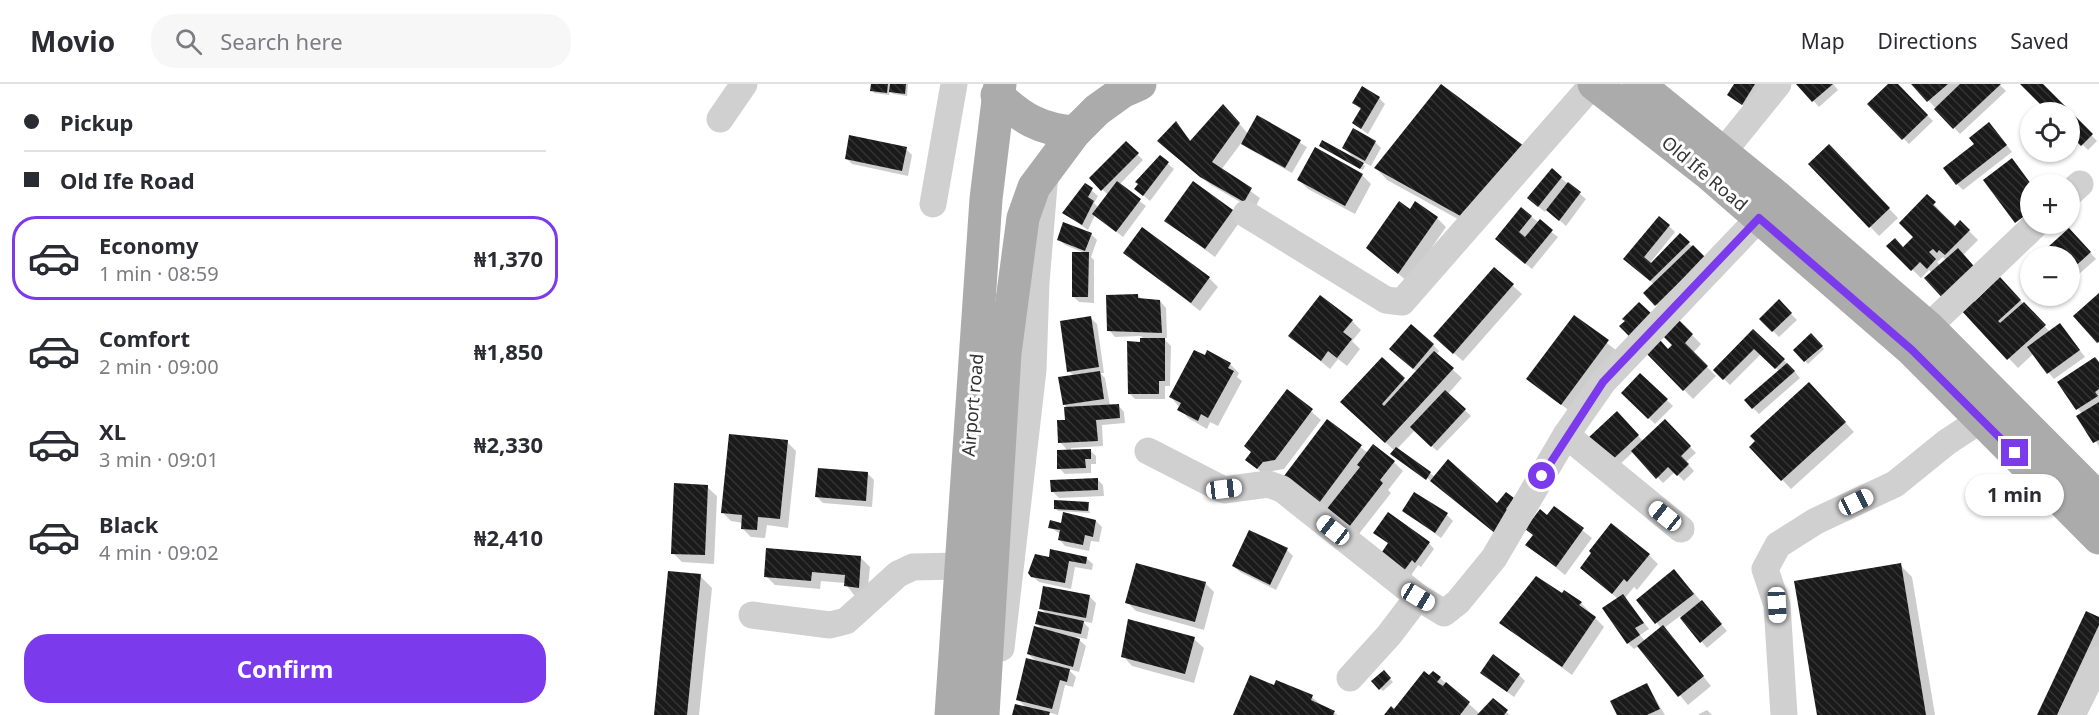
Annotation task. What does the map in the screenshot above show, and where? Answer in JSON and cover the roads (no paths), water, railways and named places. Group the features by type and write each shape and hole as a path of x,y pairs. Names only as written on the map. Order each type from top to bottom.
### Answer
{"main road":[{"path":"998,90 1018,115 1035,125 1052,131 1075,132 1097,110 1122,92 1140,84"},
{"name":"Old Ife Road","path":"1594,84 1709,174 1912,350 2099,538"},
{"name":"Old Ife Road","path":"1638,84 1723,152 1928,327 2099,499"},
{"name":"Airport road","path":"983,715 970,672 959,566 986,199 998,90"},
{"name":"Airport road","path":"951,715 970,672 1006,342 1023,218 1034,187 1075,132"}],"street":[{"path":"720,119 744,84"},
{"path":"933,204 954,84"},
{"path":"1246,214 1386,300 1402,302 1594,84"},
{"path":"1723,152 1778,84"},
{"path":"993,715 1033,370 1036,283 1045,172"},
{"path":"1148,451 1224,489 1268,484 1282,489 1418,597 1444,613 1458,602 1494,558 1566,435 1603,382 1759,218"},
{"path":"1928,327 2026,234"},
{"path":"1784,715 1777,605 1765,569 1778,545 1816,521 1895,484 1947,442 1982,419"},
{"path":"1566,435 1681,530"},
{"path":"752,615 830,625 846,621 898,574 913,567 959,566"},
{"path":"1350,678 1389,635 1418,597"},
{"path":"2072,715 2099,660"}]}
